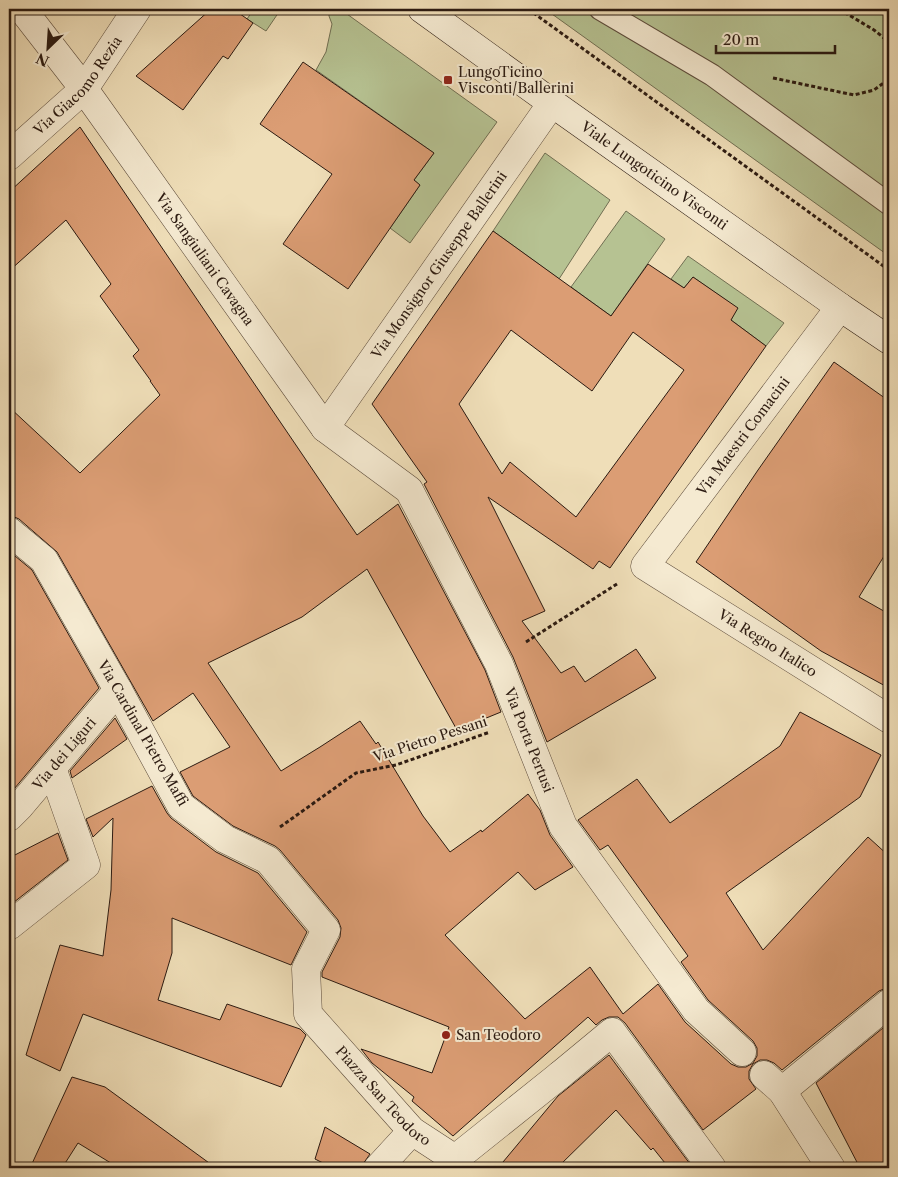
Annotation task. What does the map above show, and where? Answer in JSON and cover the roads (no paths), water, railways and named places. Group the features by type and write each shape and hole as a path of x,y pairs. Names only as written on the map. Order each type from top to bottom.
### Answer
{"street":[{"name":"Via Sangiuliani Cavagna","path":"22,9 84,89 325,428"},
{"name":"Via Giacomo Rezia","path":"9,156 84,89 137,9"},
{"name":"Viale Lungoticino Visconti","path":"422,9 889,340"},
{"name":"Via Monsignor Giuseppe Ballerini","path":"325,428 552,102"},
{"name":"Via Maestri Comacini","path":"645,566 840,307"},
{"name":"Via Porta Pertusi","path":"325,428 409,490 497,660 562,826 696,1010 742,1052"},
{"name":"Via Cardinal Pietro Maffi","path":"9,531 44,560 181,806 226,839 268,860 326,930 306,969 308,1014"},
{"name":"Via Regno Italico","path":"645,566 889,719"},
{"name":"Via dei Liguri","path":"12,805 52,768 118,690"},
{"path":"9,926 86,865 52,768"},
{"path":"831,1168 773,1083 889,1003"},
{"name":"Piazza San Teodoro","path":"308,1014 412,1131 455,1159 612,1032 712,1168"},
{"path":"378,1168 412,1131"}],"lane":[{"path":"600,9 712,75 889,204"}],"place":[{"name":"LungoTicino Visconti/Ballerini","path":"448,80"},
{"name":"San Teodoro","path":"446,1035"}]}
